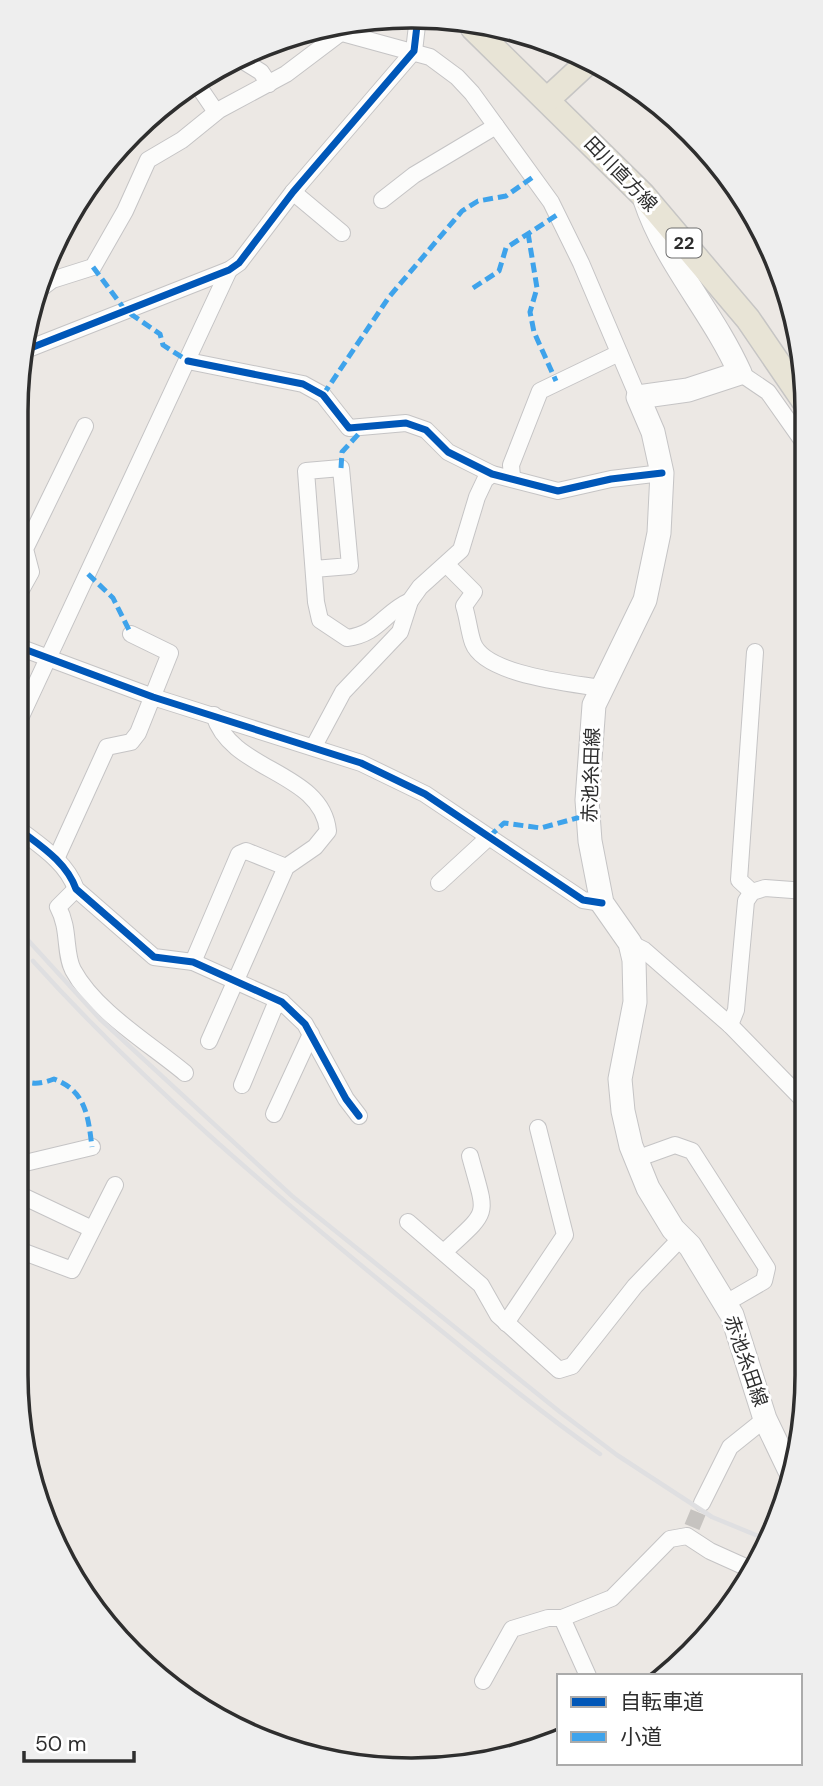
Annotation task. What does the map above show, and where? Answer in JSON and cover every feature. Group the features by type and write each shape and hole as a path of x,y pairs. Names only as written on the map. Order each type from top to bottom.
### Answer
{"main road":[{"name":"田川直方線","path":"481,34 556,92 748,319 794,386"},
{"path":"556,92 581,68"},
{"path":"638,397 688,390 740,373 722,333 657,235 643,195"},
{"name":"赤池糸田線","path":"638,397 653,432 662,473 659,533 645,600 594,705 587,800 590,841 601,903 630,943 635,1002 620,1079 623,1111 636,1158 648,1188 726,1303 765,1419 785,1461"}],"street":[{"path":"33,347 229,270 239,263 293,192 414,51 417,28"},
{"path":"344,34 430,57 457,77 551,202 638,397"},
{"path":"52,278 93,267 125,211 148,160 182,140 216,112 269,84 331,36"},
{"path":"249,65 261,72 269,84"},
{"path":"201,91 216,112"},
{"path":"382,200 414,175 496,126"},
{"path":"293,192 342,233"},
{"path":"28,702 229,270"},
{"path":"512,477 512,465 540,391 619,353"},
{"path":"188,361 303,384 323,395 349,428 406,423 426,430 448,452 492,474 558,491 611,479 662,473"},
{"path":"740,373 768,392 795,430"},
{"path":"28,543 85,426"},
{"path":"314,569 350,566 341,468 306,471 314,569 320,620 347,638 363,636 378,627 397,607 411,601"},
{"path":"314,746 343,692 400,632 411,601 435,571 447,565 461,550 477,497 485,480 492,474"},
{"path":"28,560 31,572 28,577"},
{"path":"447,565 474,592 464,606 474,645 489,659 526,676 600,688"},
{"path":"56,859 107,747 131,742 138,733 170,653 131,634"},
{"path":"28,651 153,697 361,763 425,794 583,900 601,903"},
{"path":"752,891 739,880 755,652"},
{"path":"209,1041 286,867 315,847 328,831 326,818 317,801 249,758 223,735 214,715"},
{"path":"28,837 56,859 71,876 76,889 154,957 193,962 282,1002 311,1034 346,1099 359,1116"},
{"path":"439,883 489,837"},
{"path":"193,962 239,854 246,851 286,867"},
{"path":"730,1025 736,1010 746,901 752,891 765,888 795,890"},
{"path":"76,889 58,907 66,921 71,968 96,1003 185,1073"},
{"path":"630,943 644,950 730,1025 795,1089"},
{"path":"242,1085 274,1008 282,1002"},
{"path":"274,1114 311,1034"},
{"path":"506,1323 565,1235 538,1128"},
{"path":"636,1158 675,1145 692,1151 767,1268 764,1281 726,1303"},
{"path":"28,1162 92,1147"},
{"path":"444,1252 481,1217 484,1207 470,1156"},
{"path":"28,1254 72,1270 115,1185"},
{"path":"28,1199 92,1229"},
{"path":"408,1222 481,1285 498,1315 559,1370 572,1366 635,1286 681,1238"},
{"path":"702,1503 730,1447 765,1419"},
{"path":"483,1681 512,1629 548,1618 562,1618 612,1598 670,1539 689,1531 710,1551 744,1566"},
{"path":"562,1618 587,1674"}],"tunnel":[{"path":"692,1527 702,1503"}],"railway":[{"path":"28,940 100,1019 292,1196 617,1455 712,1517 759,1536"},
{"path":"33,961 118,1050 254,1175 471,1355 600,1454"}],"marked path":[{"path":"323,395 389,297 462,211 478,201 506,196 533,177"},
{"path":"473,288 499,271 506,248 557,215"},
{"path":"528,233 537,288 530,312 534,332 556,381"},
{"path":"93,267 125,310 160,334 163,345 188,361"},
{"path":"341,468 342,452 364,428"},
{"path":"88,574 113,598 131,634"},
{"path":"489,837 504,823 541,828 588,815"},
{"path":"28,1082 39,1083 54,1079 73,1090 84,1106 92,1147"}],"cycle path":[{"path":"33,347 229,270 239,263 293,192 414,51 417,28"},
{"path":"188,361 303,384 323,395 349,428 406,423 426,430 448,452 492,474 558,491 611,479 662,473"},
{"path":"28,650 153,697 361,763 425,794 583,900 602,903"},
{"path":"28,836 59,862 76,889 154,957 193,962 282,1002 305,1024 346,1099 359,1116"}]}
